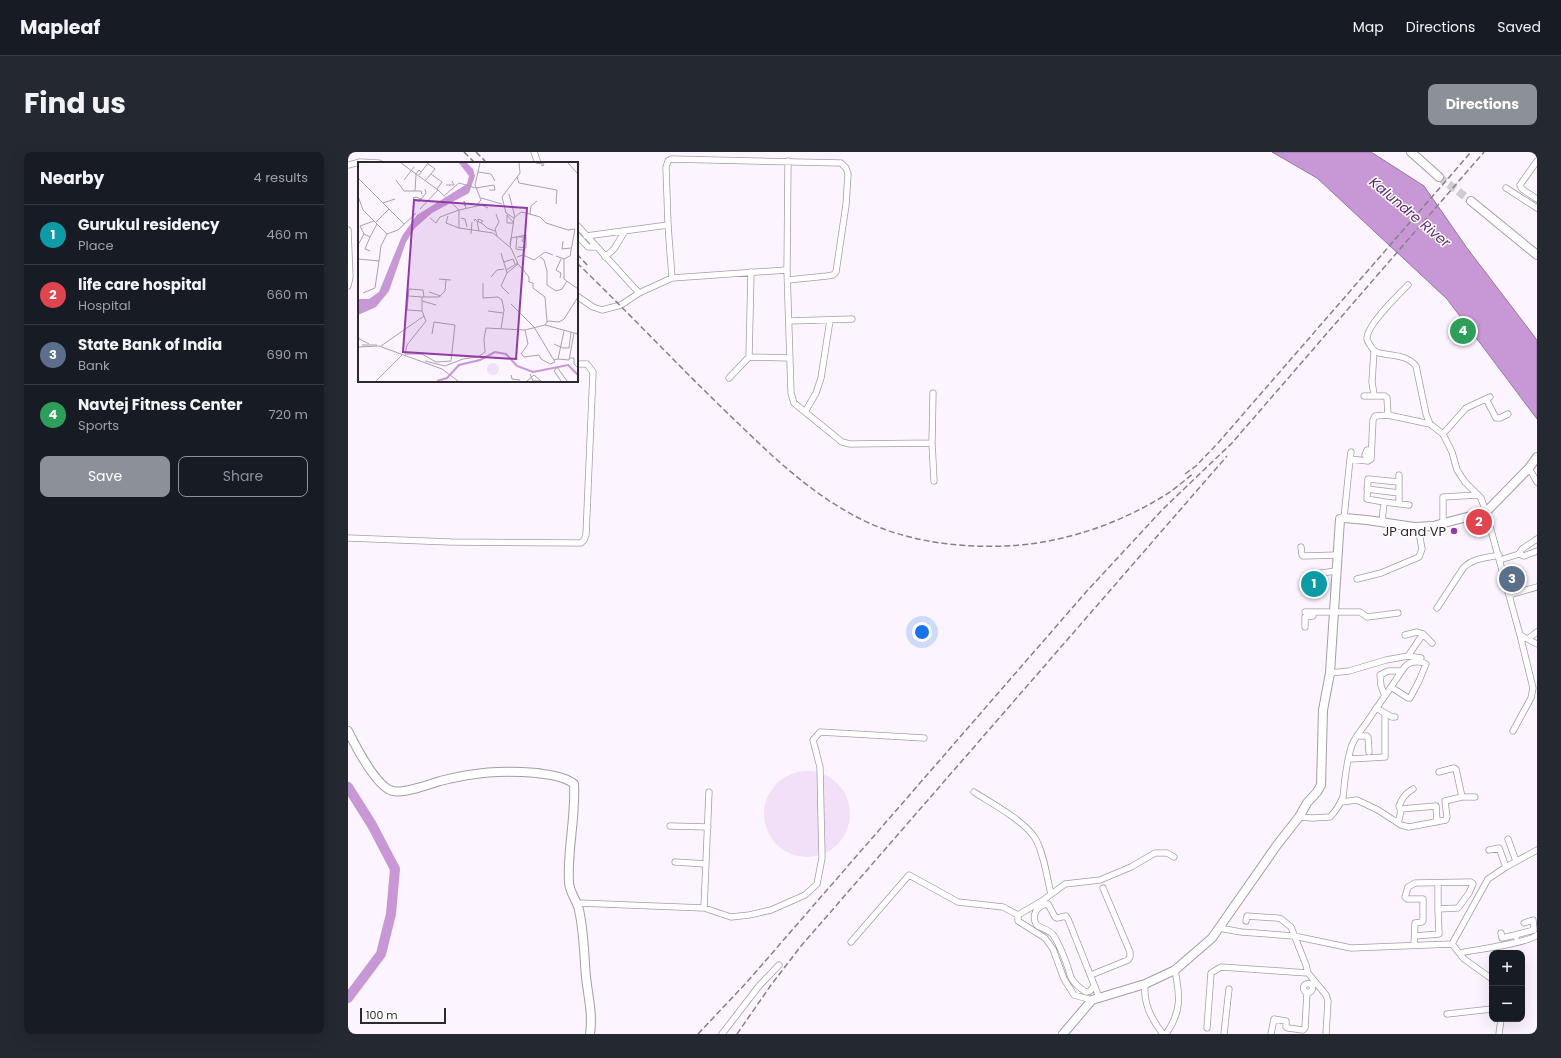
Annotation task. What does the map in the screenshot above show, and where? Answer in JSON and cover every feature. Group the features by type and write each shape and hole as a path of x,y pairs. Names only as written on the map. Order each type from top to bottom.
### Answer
{"street":[{"path":"534,152 538,162"},
{"path":"1411,152 1439,177"},
{"path":"672,278 666,167 668,161 671,159 841,163 846,168 848,174 846,205 836,272 833,275 827,276 788,280"},
{"path":"1537,161 1520,185 1522,189 1537,199"},
{"path":"348,165 358,162"},
{"path":"788,162 787,270 791,393 794,403 842,442 850,444 932,443"},
{"path":"1506,188 1537,208"},
{"path":"1518,195 1522,189"},
{"path":"1472,201 1537,255"},
{"path":"586,236 668,225"},
{"path":"578,226 639,293"},
{"path":"348,230 350,277 348,286"},
{"path":"605,257 614,249 625,231"},
{"path":"578,236 588,247 596,247"},
{"path":"578,297 593,307 602,310 621,305 639,293 672,278 787,270"},
{"path":"729,378 749,358 751,272"},
{"path":"1374,395 1372,382 1374,351 1367,339 1370,328 1393,300 1408,285"},
{"path":"789,321 852,319"},
{"path":"805,412 816,393 821,378 830,320"},
{"path":"1374,351 1403,356 1416,366 1426,414 1430,424"},
{"path":"749,358 790,358"},
{"path":"348,538 450,542 581,543 586,535 593,372 587,364 578,364"},
{"path":"933,393 932,443 934,481"},
{"path":"1364,396 1385,396 1387,398 1388,415"},
{"path":"1443,434 1466,408 1488,398 1496,418 1500,418 1508,414"},
{"path":"1344,518 1351,455 1368,461 1371,459 1373,420 1375,416 1388,415 1430,424 1443,434 1452,452 1457,470 1465,482 1481,498 1486,512 1533,688 1531,698 1513,731"},
{"path":"1018,915 1018,921 1045,938 1052,949 1064,979 1074,994 1095,998 1145,984 1175,970 1204,945 1220,928 1223,920 1321,785 1324,710 1330,673 1340,519 1344,518 1418,527 1443,524 1486,512 1537,457"},
{"path":"1528,468 1537,482"},
{"path":"1399,475 1399,503"},
{"path":"1399,482 1369,478 1367,499 1409,504"},
{"path":"1368,489 1399,493"},
{"path":"1443,524 1443,497 1478,495"},
{"path":"1382,522 1384,502"},
{"path":"1357,579 1381,573 1419,557 1422,549 1418,527"},
{"path":"1519,554 1522,549 1537,539"},
{"path":"1300,548 1303,556 1337,555"},
{"path":"1437,608 1464,567 1470,562 1474,560 1499,558 1519,554 1524,556 1537,551"},
{"path":"1314,574 1336,571"},
{"path":"1509,595 1537,587"},
{"path":"1305,627 1305,617 1309,614 1360,612 1367,617 1398,613"},
{"path":"1405,635 1417,632 1423,634 1432,644"},
{"path":"1529,638 1537,632"},
{"path":"1408,656 1423,634"},
{"path":"1520,635 1529,638 1537,644"},
{"path":"1330,673 1349,671 1386,660 1408,656 1421,658"},
{"path":"1299,817 1330,817 1341,802 1348,759 1352,744 1357,736 1402,671 1410,663 1422,662 1426,664 1410,698 1391,687"},
{"path":"1385,696 1381,686 1380,675 1388,671 1402,671"},
{"path":"1376,708 1395,718"},
{"path":"1348,759 1385,757 1385,713"},
{"path":"348,731 372,773 381,783 392,791 405,790 468,774 492,771 513,771 544,774 567,779 574,784 575,803 569,884 578,903 582,923 586,976 591,1005 592,1023 590,1034"},
{"path":"578,903 704,908 731,917 771,910 804,895 817,884 822,858 820,767 813,740 820,732 924,738"},
{"path":"1357,736 1367,736 1369,752"},
{"path":"1439,772 1454,768 1456,769 1462,797"},
{"path":"1398,823 1401,815 1401,809 1399,806 1402,798 1404,794 1414,789"},
{"path":"704,908 709,792"},
{"path":"974,792 1016,819 1035,838 1044,864 1051,894"},
{"path":"1341,802 1357,800 1378,810 1398,823 1409,827 1447,819 1445,801 1475,796"},
{"path":"1401,809 1436,806 1437,822"},
{"path":"670,826 708,828"},
{"path":"1508,839 1515,859"},
{"path":"1489,850 1498,847 1506,867"},
{"path":"1504,861 1515,859 1537,850"},
{"path":"1018,915 1065,884 1100,880 1155,853 1168,853 1174,857"},
{"path":"1452,944 1465,925 1488,879 1515,859"},
{"path":"675,862 706,864"},
{"path":"851,942 909,875 958,902 1003,907 1018,915"},
{"path":"1414,945 1415,923 1424,921 1423,899 1407,899 1405,897 1408,887 1414,883 1438,883 1444,881 1471,882 1473,884 1469,893 1458,908 1438,910"},
{"path":"1438,883 1438,945"},
{"path":"1091,975 1128,960 1130,957 1130,952 1103,888"},
{"path":"1063,1034 1095,998 1094,986 1091,975 1066,916 1058,918 1055,917 1048,904 1041,905 1037,908 1034,914 1036,923 1038,926 1052,933 1059,945 1071,979 1077,986 1086,992 1090,991 1094,986"},
{"path":"1246,921 1247,916 1281,919 1291,927 1294,931 1294,936 1306,965 1312,988 1309,992 1307,992 1305,1028 1303,1030 1288,1028 1286,1027 1285,1020 1274,1019 1271,1034"},
{"path":"1459,953 1516,939 1523,928 1534,921 1534,930 1523,940 1516,939 1503,939 1501,933"},
{"path":"1220,928 1249,933 1294,936 1351,948 1452,944"},
{"path":"1523,928 1530,935 1536,937 1537,934"},
{"path":"1523,928 1523,940"},
{"path":"1415,936 1439,934"},
{"path":"1452,944 1464,959 1489,977"},
{"path":"722,1034 759,986 778,966"},
{"path":"1207,1028 1211,973 1212,971 1221,967 1309,978 1326,995 1328,1001 1326,1034"},
{"path":"1145,984 1144,992 1146,1006 1154,1022 1164,1034 1172,1026 1178,1012 1179,991 1175,970"},
{"path":"1224,1034 1229,989"},
{"path":"1446,1014 1489,1009"},
{"path":"1499,1034 1501,1022"}],"shaded area":[{"path":"799,771 815,771 824,774 838,783 847,797 850,806 850,822 847,831 838,845 824,854 815,857 799,857 783,850 776,845 771,838 764,822 764,806 771,790 776,783 783,778"}],"water":[{"name":"Kalundre River","path":"1272,152 1371,152 1424,186 1467,248 1537,340 1537,419 1447,299 1317,178"}],"waterway":[{"path":"348,787 372,825 395,869 391,914 381,954 348,998"}],"tunnel":[{"path":"1439,177 1471,201"}],"railway":[{"path":"464,152 474,162"},
{"path":"476,152 486,162"},
{"path":"1185,474 1196,466 1218,443 1471,152"},
{"path":"698,1034 747,982 1086,592 1163,509 1232,443 1484,152"},
{"path":"578,255 588,266"},
{"path":"578,264 719,405 800,480 851,514 885,530 919,539 954,545 1007,546 1049,541 1090,530 1130,514 1167,494 1194,473"},
{"path":"737,1034 771,985 801,946 1227,456"}],"place":[{"name":"Navtej Fitness Center","path":"1463,331"},
{"name":"life care hospital","path":"1479,522"},
{"name":"JP and VP","path":"1454,531"},
{"name":"State Bank of India","path":"1512,579"},
{"name":"Gurukul residency","path":"1314,584"}]}
